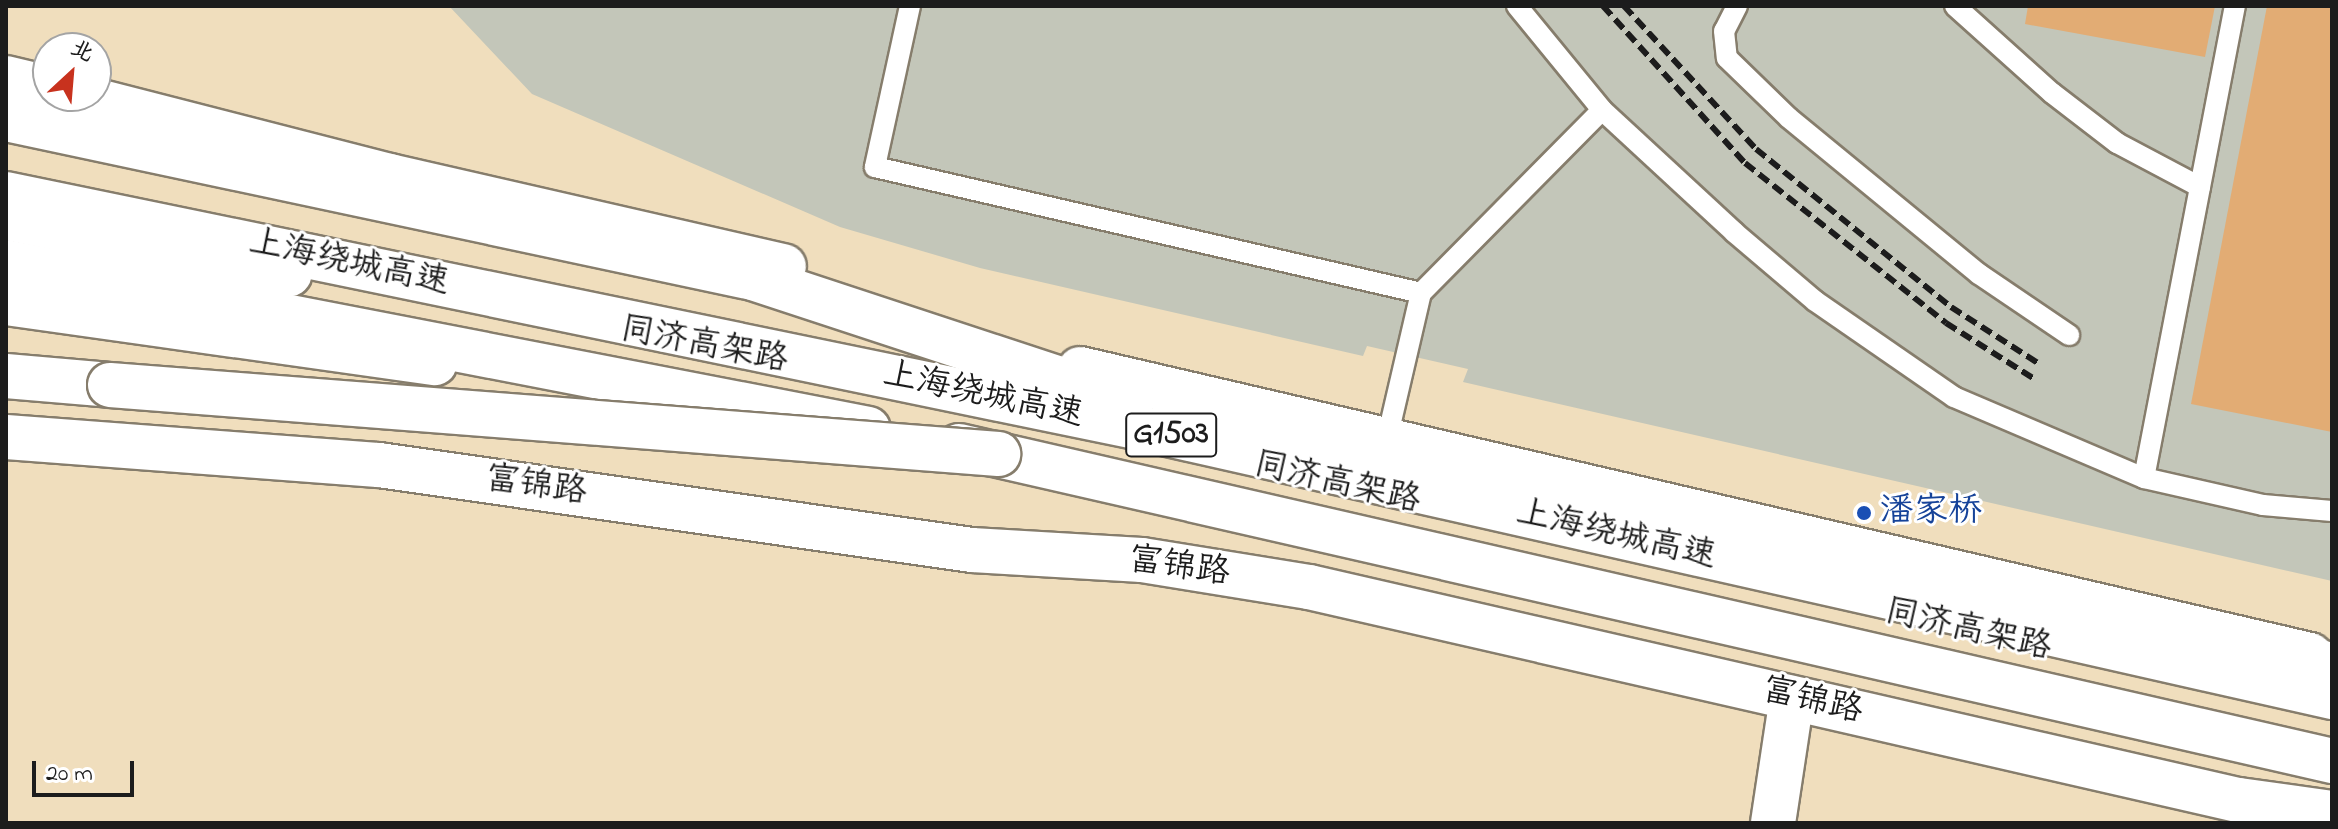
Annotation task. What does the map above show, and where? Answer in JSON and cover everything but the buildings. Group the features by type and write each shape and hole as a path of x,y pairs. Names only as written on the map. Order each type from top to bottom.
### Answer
{"main road":[{"path":"6,78 32,84"},
{"path":"112,105 390,176 742,253 1087,371 1386,443 2332,660"},
{"path":"6,119 753,278 1352,476"},
{"name":"上海绕城高速","path":"6,194 1352,476 2332,697"},
{"name":"同济高架路","path":"6,218 268,270 559,318 961,397 2332,716"},
{"name":"上海绕城高速","path":"6,262 998,454 2332,761"},
{"name":"同济高架路","path":"6,303 252,341 533,375 945,449 2332,771"},
{"path":"6,376 998,454"},
{"name":"富锦路","path":"6,437 379,465 972,550 1142,560 1309,587 2332,821"},
{"path":"2275,647 2332,666"},
{"path":"1773,823 1792,698"},
{"path":"2239,800 2332,813"}],"lane":[{"path":"910,6 875,167 1421,293"},
{"path":"1517,6 1602,110 1780,272 1897,359 1992,416 2144,478 2263,505 2332,511"},
{"path":"1737,6 1724,31 1727,58 1789,118 1968,264 2069,335"},
{"path":"1955,6 2052,93 2117,143 2200,187"},
{"path":"2144,478 2235,6"},
{"path":"1386,443 1421,293 1602,110"}],"shaded area":[{"path":"449,6 2332,6 2332,581 1463,382 1468,369 1367,346 1363,356 980,268 840,227 532,94"}],"railway":[{"path":"1603,6 1745,163 1946,323 2036,380"},
{"path":"1624,6 1756,149 1951,307 2041,365"}],"place":[{"name":"潘家桥","path":"1864,513"}]}
